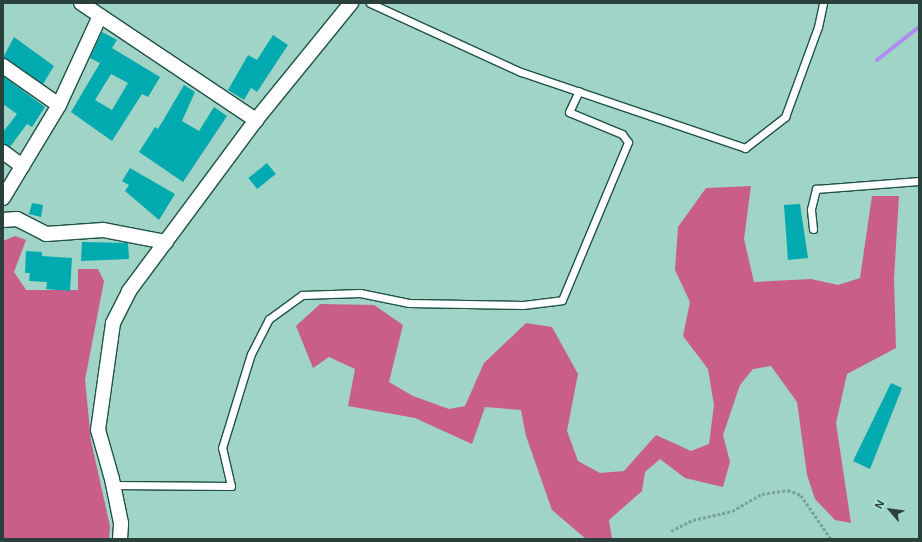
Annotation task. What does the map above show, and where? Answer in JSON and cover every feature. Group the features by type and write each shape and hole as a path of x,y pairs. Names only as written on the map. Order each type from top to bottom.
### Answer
{"street":[{"path":"81,3 256,120"},
{"path":"120,539 121,523 113,485 98,430 113,323 129,291 256,120 351,3"},
{"path":"3,198 59,105 100,16"},
{"path":"3,66 59,105"},
{"path":"3,152 22,166"},
{"path":"3,220 17,219 46,234 103,230 166,242"}],"lane":[{"path":"370,3 462,48 579,91 745,148 785,116 818,27 823,3"},
{"path":"113,485 231,486 222,448 251,354 269,319 302,295 360,293 409,303 522,305 562,300 628,142 622,134 569,112 579,91"},
{"path":"813,230 811,209 816,189 919,181"}],"path":[{"path":"671,531 693,520 732,511 762,494 788,490 801,495 831,539"}],"shaded area":[{"path":"751,186 744,239 754,282 811,279 838,285 860,278 872,196 899,196 894,279 896,348 847,374 836,423 851,523 835,520 815,499 807,475 797,402 771,366 753,369 740,385 723,435 730,462 723,487 685,478 660,459 645,472 642,491 609,520 612,539 586,539 552,510 526,436 521,410 485,407 472,444 415,418 348,406 355,369 329,357 313,368 296,326 320,304 374,305 403,325 389,382 413,396 449,409 465,406 484,363 526,323 552,327 578,374 567,431 578,461 600,473 624,471 656,435 691,451 709,444 714,405 708,369 683,336 690,302 675,270 678,227 706,188"},
{"path":"15,236 26,240 14,272 26,290 78,290 78,269 98,269 104,281 85,380 91,441 110,526 109,539 3,539 3,241"}],"building":[{"path":"102,32 117,40 112,48 160,77 148,97 142,94 112,141 71,112 100,63 90,58","holes":["111,74 128,83 112,110 95,100"]},
{"path":"273,35 288,45 257,92 251,88 244,100 228,90 248,55 257,60"},
{"path":"14,37 54,66 43,84 3,58"},
{"path":"3,76 45,107 32,127 27,124 10,147 3,144 3,132 17,114 3,104"},
{"path":"184,85 195,92 182,121 199,131 214,107 227,116 183,182 139,152 155,127 158,129"},
{"path":"267,163 276,174 257,189 248,178"},
{"path":"130,168 175,194 159,220 125,191 129,185 122,181"},
{"path":"32,203 43,205 41,217 29,214"},
{"path":"800,204 808,258 788,260 784,205"},
{"path":"82,242 128,243 129,259 81,261"},
{"path":"26,251 42,252 42,256 72,258 70,291 46,289 47,282 29,281 30,273 25,273"},
{"path":"891,383 902,388 870,469 853,461"}],"waterway":[{"path":"877,60 919,27"}]}
